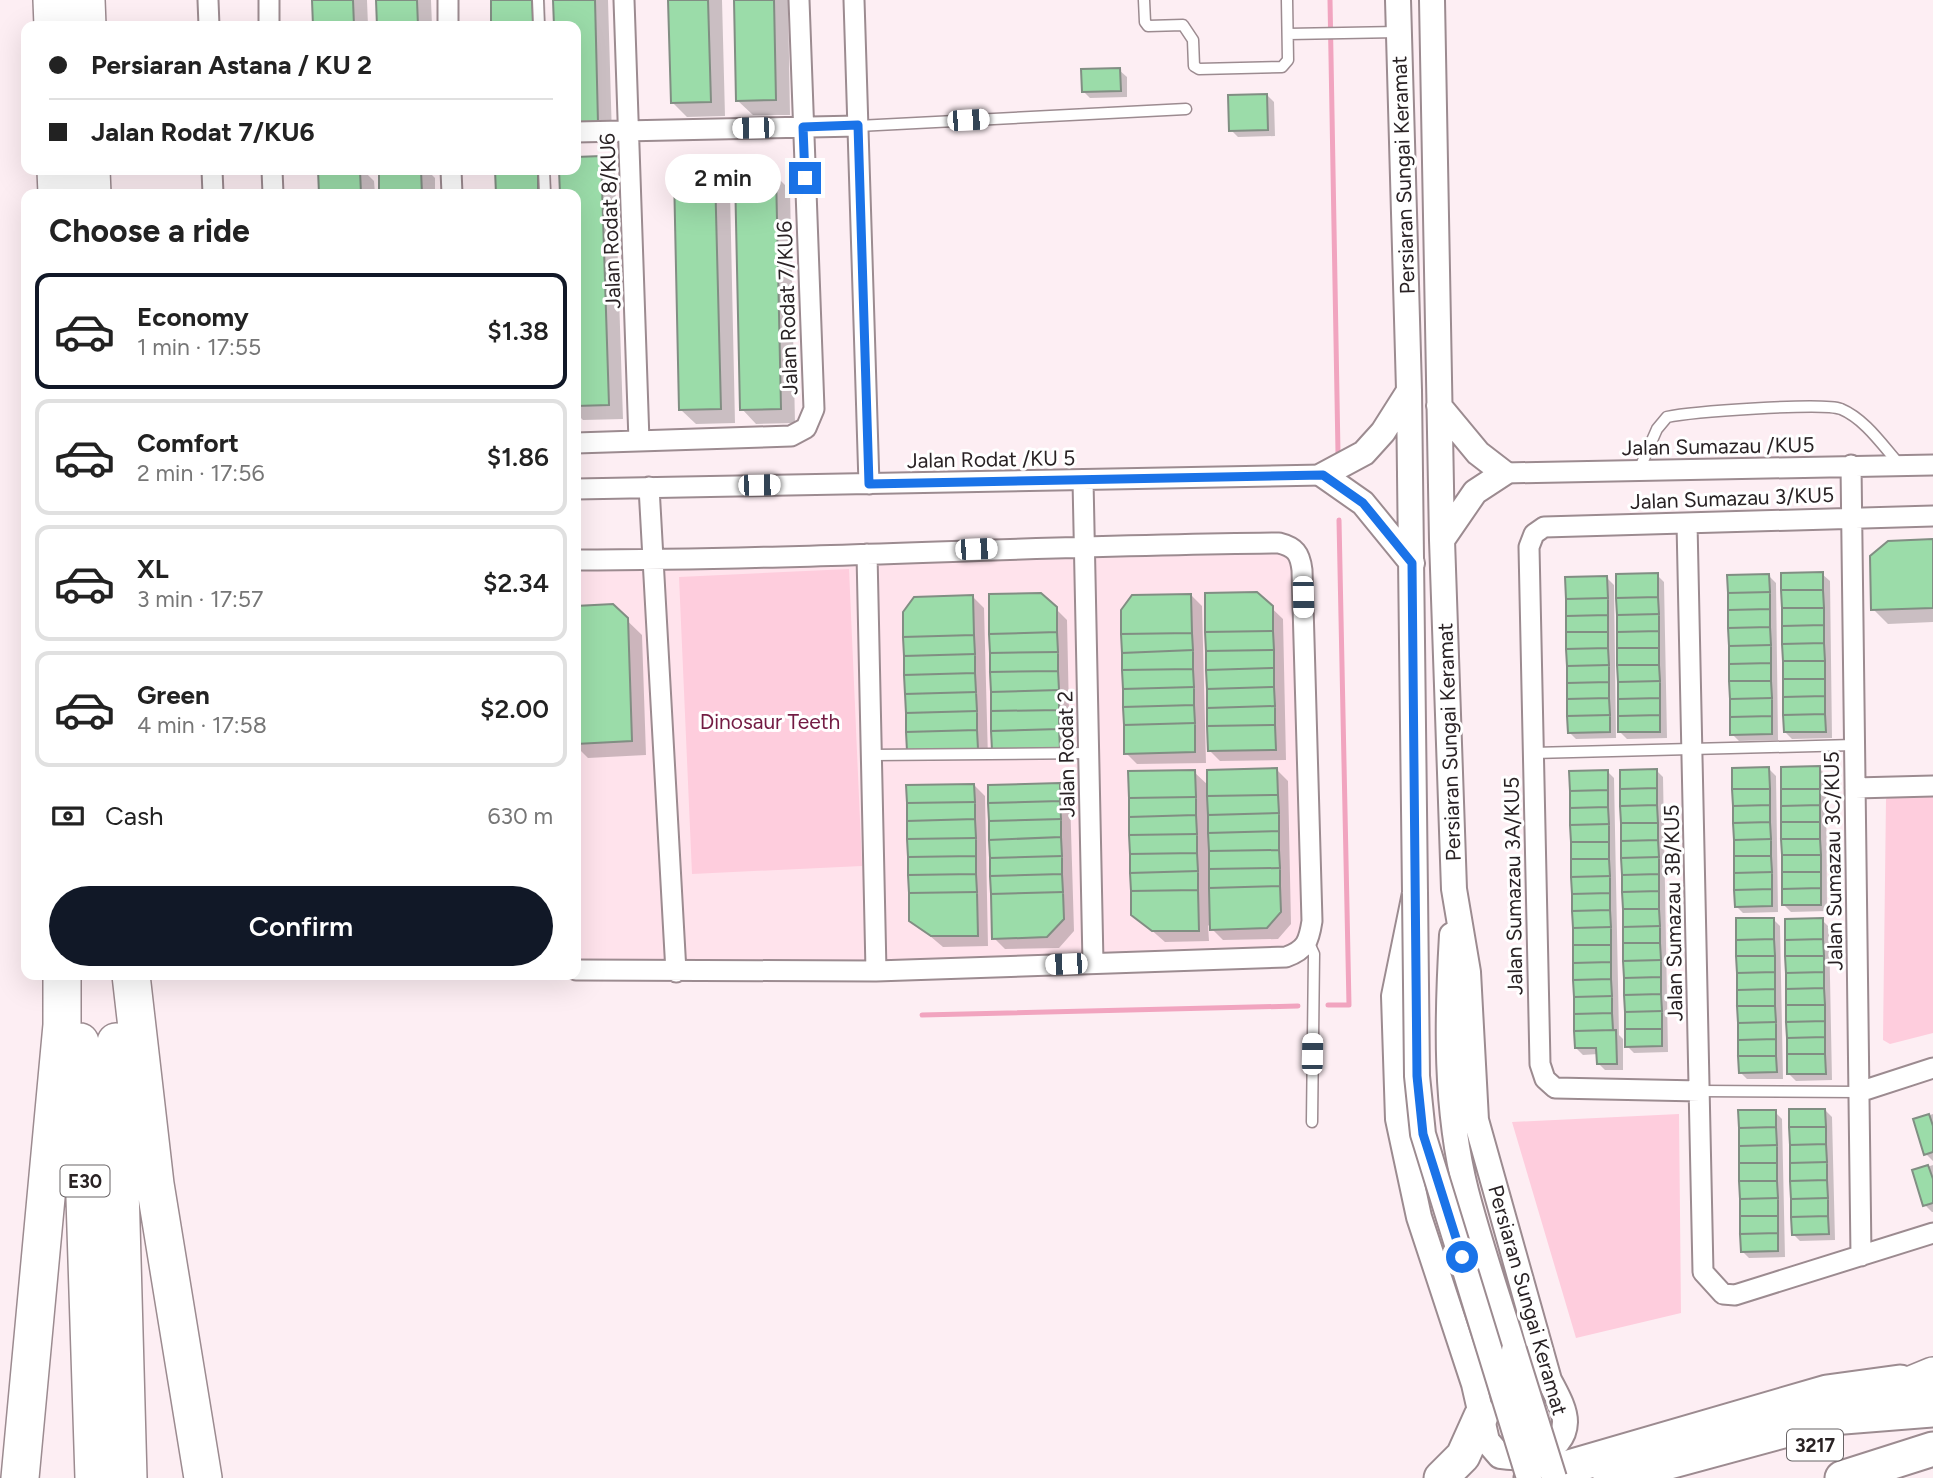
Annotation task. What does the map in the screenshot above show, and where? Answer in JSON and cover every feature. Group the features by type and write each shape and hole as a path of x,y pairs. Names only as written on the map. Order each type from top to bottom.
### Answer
{"highway":[{"path":"52,0 53,21"},
{"path":"86,0 87,21"},
{"path":"20,1478 57,1078 62,980"},
{"name":"E30","path":"78,980 94,1478"},
{"name":"E30","path":"114,980 128,1478"},
{"path":"132,980 155,1184 203,1478"},
{"path":"1530,1478 1827,1392 1932,1394"},
{"path":"1831,1418 1932,1394"},
{"name":"3217","path":"1697,1478 1932,1394"},
{"path":"1441,1478 1463,1456 1480,1416"},
{"name":"3217","path":"1610,1478 1831,1418"},
{"name":"3217","path":"1842,1478 1933,1449"}],"street":[{"path":"208,0 209,21"},
{"path":"269,0 270,21"},
{"path":"448,0 448,21"},
{"name":"Jalan Rodat 8/KU6","path":"624,0 639,441"},
{"name":"Jalan Rodat 7/KU6","path":"639,441 791,436 806,428 814,409 799,0"},
{"path":"854,0 869,484"},
{"name":"Persiaran Sungai Keramat","path":"1398,0 1409,390 1415,893 1394,996 1398,1119 1419,1217 1474,1384 1480,1416 1491,1449 1500,1456 1512,1458 1539,1454 1549,1448 1558,1441 1565,1423 1549,1380 1476,1120 1468,972 1455,893 1442,540 1432,0"},
{"path":"1399,30 1405,0"},
{"path":"581,132 858,125"},
{"path":"1409,390 1382,432 1364,453 1323,475 1363,503 1412,563"},
{"path":"1439,406 1478,453 1504,473 1475,492 1442,540"},
{"path":"581,443 639,441"},
{"name":"Jalan Sumazau 3C/KU5","path":"1851,465 1861,1256"},
{"name":"Jalan Sumazau /KU5","path":"1504,473 1933,465"},
{"name":"Jalan Rodat /KU 5","path":"581,489 1323,475"},
{"name":"Jalan Rodat 2","path":"1083,480 1093,963"},
{"path":"649,487 676,972"},
{"name":"Jalan Sumazau 3/KU5","path":"1534,534 1544,527 1933,516"},
{"name":"Jalan Sumazau 3B/KU5","path":"1687,523 1703,1272 1723,1294 1735,1295 1861,1256"},
{"name":"Jalan Sumazau 3A/KU5","path":"1534,534 1529,547 1540,1064 1545,1079 1555,1088 1699,1091"},
{"path":"581,560 867,554 1085,544 1279,543 1293,547 1300,556 1312,921 1309,943 1298,953 1286,957 876,971 581,970"},
{"path":"867,554 876,971"},
{"path":"1855,788 1933,786"},
{"path":"1415,893 1417,1076 1423,1134 1530,1478"},
{"path":"1455,893 1448,1011 1453,1117 1465,1190 1554,1478"},
{"path":"1859,1092 1933,1068"},
{"path":"1861,1256 1933,1233"}],"lane":[{"path":"538,0 539,21"},
{"path":"1144,0 1145,22 1148,26 1183,25 1194,40 1194,66 1199,69 1282,66 1289,60 1287,0"},
{"path":"1288,34 1399,30"},
{"path":"858,125 1186,109"},
{"path":"1639,471 1657,429 1667,417 1807,406 1831,406 1858,419 1900,465"},
{"path":"1534,753 1854,746"},
{"path":"872,755 1089,753"},
{"path":"1309,943 1314,954 1312,1122"},
{"path":"1699,1091 1859,1092"}],"shaded area":[{"path":"1289,554 1295,574 1302,937 1283,950 658,965 581,964 581,565"}],"green space":[{"name":"Dinosaur Teeth","path":"849,569 862,866 692,874 679,577"},
{"path":"1933,783 1933,1033 1890,1044 1883,1040 1886,799 1902,784"},
{"path":"1679,1114 1681,1313 1576,1338 1512,1122"}],"building":[{"path":"312,0 353,0 354,21 313,21"},
{"path":"376,0 417,0 418,21 377,21"},
{"path":"491,0 532,0 533,21 491,21"},
{"path":"553,0 595,0 598,123 581,123 581,21 554,21"},
{"path":"668,0 708,0 711,102 671,103"},
{"path":"734,0 774,0 776,100 736,101"},
{"path":"1120,68 1121,91 1082,92 1081,69"},
{"path":"1267,94 1268,130 1229,131 1228,95"},
{"path":"601,156 609,405 581,406 581,189 560,189 559,175 581,175 581,157"},
{"path":"715,173 721,409 679,410 674,174"},
{"path":"776,173 781,409 740,410 735,174"},
{"path":"318,175 360,175 361,189 319,189"},
{"path":"379,175 421,175 422,189 379,189"},
{"path":"495,175 538,175 538,189 496,189"},
{"path":"1933,539 1933,608 1871,610 1870,556 1888,541"},
{"path":"1823,572 1823,590 1781,590 1781,573"},
{"path":"1658,573 1658,597 1616,598 1616,574"},
{"path":"1769,574 1770,592 1728,593 1727,575"},
{"path":"1607,576 1608,598 1566,599 1565,577"},
{"path":"1781,590 1823,590 1824,608 1782,608"},
{"path":"1257,592 1273,606 1273,631 1205,632 1205,593"},
{"path":"1770,592 1770,609 1728,610 1728,593"},
{"path":"1041,593 1057,607 1057,632 989,634 989,594"},
{"path":"1191,594 1192,633 1121,634 1121,610 1132,595"},
{"path":"973,595 974,635 903,637 903,612 914,597"},
{"path":"1658,597 1659,614 1617,615 1616,598"},
{"path":"1608,598 1608,615 1566,616 1566,599"},
{"path":"613,604 628,618 632,741 581,744 581,606"},
{"path":"1782,608 1824,608 1824,625 1782,626"},
{"path":"1770,609 1770,627 1728,628 1728,610"},
{"path":"1659,614 1659,631 1617,632 1617,615"},
{"path":"1608,615 1608,632 1566,632 1566,616"},
{"path":"1824,625 1824,643 1782,644 1782,626"},
{"path":"1770,627 1771,645 1729,646 1728,628"},
{"path":"1273,631 1274,650 1206,651 1205,632"},
{"path":"1659,631 1659,648 1617,648 1617,632"},
{"path":"1057,632 1058,652 990,653 989,634"},
{"path":"1566,632 1608,632 1608,648 1566,649"},
{"path":"1192,633 1193,650 1122,653 1121,634"},
{"path":"974,635 975,654 904,656 903,637"},
{"path":"1824,643 1825,661 1783,661 1782,644"},
{"path":"1771,645 1771,663 1729,664 1729,646"},
{"path":"1608,648 1609,665 1567,666 1566,649"},
{"path":"1617,648 1659,648 1659,665 1617,665"},
{"path":"1193,650 1193,669 1122,670 1122,653"},
{"path":"1274,650 1274,668 1206,670 1206,651"},
{"path":"1058,652 1058,671 990,672 990,653"},
{"path":"975,654 975,673 904,675 904,656"},
{"path":"1783,661 1825,661 1825,679 1783,679"},
{"path":"1771,663 1771,681 1729,681 1729,664"},
{"path":"1609,665 1609,682 1567,683 1567,666"},
{"path":"1617,665 1659,665 1660,681 1618,682"},
{"path":"1274,668 1274,687 1207,689 1206,670"},
{"path":"1193,669 1194,687 1123,689 1122,670"},
{"path":"1058,671 1059,690 991,692 990,672"},
{"path":"975,673 976,692 905,694 904,675"},
{"path":"1783,679 1825,679 1825,696 1783,697"},
{"path":"1660,681 1660,698 1618,699 1618,682"},
{"path":"1729,681 1771,681 1772,698 1730,699"},
{"path":"1609,682 1609,698 1567,699 1567,683"},
{"path":"1194,687 1194,705 1123,707 1123,689"},
{"path":"1274,687 1275,706 1207,708 1207,689"},
{"path":"1059,690 1059,710 991,711 991,692"},
{"path":"976,692 977,711 906,713 905,694"},
{"path":"1825,696 1825,714 1783,715 1783,697"},
{"path":"1609,698 1610,715 1567,716 1567,699"},
{"path":"1660,698 1660,715 1618,716 1618,699"},
{"path":"1772,698 1772,716 1730,717 1730,699"},
{"path":"1194,705 1195,723 1124,725 1123,707"},
{"path":"1275,706 1275,725 1207,726 1207,708"},
{"path":"1059,710 1059,729 991,731 991,711"},
{"path":"977,711 977,730 906,732 906,713"},
{"path":"1825,714 1826,732 1784,732 1783,715"},
{"path":"1610,715 1610,732 1568,733 1567,716"},
{"path":"1660,715 1660,732 1618,732 1618,716"},
{"path":"1772,716 1772,734 1730,735 1730,717"},
{"path":"1195,723 1195,752 1124,754 1124,725"},
{"path":"1275,725 1276,750 1208,751 1207,726"},
{"path":"1059,729 1060,748 992,750 991,731"},
{"path":"977,730 978,749 907,751 906,732"},
{"path":"1820,766 1820,789 1781,789 1781,767"},
{"path":"1769,767 1770,789 1732,789 1732,768"},
{"path":"1277,768 1278,795 1207,796 1207,770"},
{"path":"1657,769 1657,788 1620,789 1620,770"},
{"path":"1195,770 1196,797 1129,798 1128,771"},
{"path":"1608,770 1608,790 1570,791 1569,771"},
{"path":"1060,783 1060,801 988,803 988,785"},
{"path":"974,784 975,802 907,803 906,785"},
{"path":"1657,788 1657,805 1620,806 1620,789"},
{"path":"1732,789 1770,789 1770,805 1733,806"},
{"path":"1781,789 1820,789 1820,805 1781,806"},
{"path":"1608,790 1608,807 1570,808 1570,791"},
{"path":"1278,795 1279,813 1208,815 1207,796"},
{"path":"1196,797 1196,815 1129,817 1129,798"},
{"path":"1060,801 1061,819 989,821 988,803"},
{"path":"975,802 975,819 907,821 907,803"},
{"path":"1657,805 1658,823 1621,823 1620,806"},
{"path":"1770,805 1770,822 1733,823 1733,806"},
{"path":"1820,805 1820,822 1781,822 1781,806"},
{"path":"1608,807 1609,824 1570,825 1570,808"},
{"path":"1279,813 1279,831 1208,833 1208,815"},
{"path":"1196,815 1197,834 1129,835 1129,817"},
{"path":"975,819 976,838 907,839 907,821"},
{"path":"1061,819 1061,837 989,840 989,821"},
{"path":"1770,822 1771,839 1734,840 1733,823"},
{"path":"1781,822 1820,822 1820,839 1781,839"},
{"path":"1621,823 1658,823 1658,840 1621,841"},
{"path":"1609,824 1609,842 1571,842 1570,825"},
{"path":"1279,831 1279,850 1209,851 1208,833"},
{"path":"1197,834 1197,853 1130,854 1129,835"},
{"path":"1061,837 1062,856 990,858 989,840"},
{"path":"976,838 976,856 908,857 907,839"},
{"path":"1771,839 1771,856 1734,856 1734,840"},
{"path":"1781,839 1820,839 1821,855 1782,855"},
{"path":"1658,840 1659,857 1621,858 1621,841"},
{"path":"1571,842 1609,842 1609,859 1571,859"},
{"path":"1279,850 1280,868 1209,869 1209,851"},
{"path":"1197,853 1198,871 1130,873 1130,854"},
{"path":"1782,855 1821,855 1821,872 1782,872"},
{"path":"976,856 976,874 908,875 908,857"},
{"path":"1062,856 1062,874 990,876 990,858"},
{"path":"1734,856 1771,856 1772,872 1734,873"},
{"path":"1659,857 1659,874 1622,875 1621,858"},
{"path":"1571,859 1609,859 1610,876 1571,877"},
{"path":"1280,868 1280,886 1209,888 1209,869"},
{"path":"1198,871 1198,890 1131,891 1130,873"},
{"path":"1772,872 1772,889 1734,890 1734,873"},
{"path":"1782,872 1821,872 1821,888 1782,889"},
{"path":"976,874 977,892 909,893 908,875"},
{"path":"1062,874 1063,892 991,894 990,876"},
{"path":"1659,874 1659,891 1622,892 1622,875"},
{"path":"1610,876 1610,893 1572,894 1571,877"},
{"path":"1280,886 1281,912 1267,928 1210,930 1209,888"},
{"path":"1821,888 1821,905 1782,905 1782,889"},
{"path":"1772,889 1772,906 1735,907 1734,890"},
{"path":"1198,890 1199,931 1152,931 1131,915 1131,891"},
{"path":"1659,891 1659,909 1623,909 1622,892"},
{"path":"977,892 978,936 931,936 909,921 909,893"},
{"path":"1063,892 1064,919 1047,937 992,939 991,894"},
{"path":"1610,893 1610,910 1572,911 1572,894"},
{"path":"1623,909 1659,909 1660,926 1623,927"},
{"path":"1610,910 1611,927 1573,928 1572,911"},
{"path":"1736,918 1774,918 1774,939 1736,940"},
{"path":"1823,918 1823,939 1785,940 1785,919"},
{"path":"1660,926 1660,943 1623,943 1623,927"},
{"path":"1611,927 1611,945 1573,945 1573,928"},
{"path":"1774,939 1775,956 1736,956 1736,940"},
{"path":"1823,939 1824,956 1785,956 1785,940"},
{"path":"1623,943 1660,943 1661,960 1623,961"},
{"path":"1573,945 1611,945 1611,962 1573,963"},
{"path":"1736,956 1775,956 1775,972 1737,973"},
{"path":"1785,956 1824,956 1824,972 1786,973"},
{"path":"1661,960 1661,977 1624,978 1623,961"},
{"path":"1611,962 1611,979 1573,980 1573,963"},
{"path":"1775,972 1775,989 1737,990 1737,973"},
{"path":"1824,972 1824,988 1786,989 1786,973"},
{"path":"1661,977 1661,994 1624,995 1624,978"},
{"path":"1611,979 1612,996 1574,997 1573,980"},
{"path":"1824,988 1825,1005 1786,1005 1786,989"},
{"path":"1775,989 1775,1006 1737,1006 1737,990"},
{"path":"1661,994 1662,1011 1625,1012 1624,995"},
{"path":"1612,996 1612,1013 1574,1014 1574,997"},
{"path":"1786,1005 1825,1005 1825,1021 1786,1022"},
{"path":"1737,1006 1775,1006 1776,1022 1738,1023"},
{"path":"1662,1011 1662,1029 1625,1029 1625,1012"},
{"path":"1612,1013 1613,1030 1574,1031 1574,1014"},
{"path":"1825,1021 1825,1037 1787,1038 1786,1022"},
{"path":"1776,1022 1776,1039 1738,1040 1738,1023"},
{"path":"1625,1029 1662,1029 1662,1046 1625,1047"},
{"path":"1616,1030 1617,1064 1597,1064 1596,1048 1575,1048 1574,1031"},
{"path":"1825,1037 1825,1054 1787,1054 1787,1038"},
{"path":"1776,1039 1776,1056 1738,1056 1738,1040"},
{"path":"1787,1054 1825,1054 1826,1074 1787,1074"},
{"path":"1738,1056 1776,1056 1777,1072 1739,1073"},
{"path":"1789,1109 1825,1109 1826,1127 1789,1127"},
{"path":"1738,1110 1776,1110 1776,1127 1739,1128"},
{"path":"1929,1114 1933,1126 1933,1152 1924,1155 1913,1119"},
{"path":"1776,1127 1777,1145 1739,1146 1739,1128"},
{"path":"1789,1127 1826,1127 1826,1144 1790,1145"},
{"path":"1826,1144 1827,1162 1790,1163 1790,1145"},
{"path":"1777,1145 1777,1163 1739,1163 1739,1146"},
{"path":"1827,1162 1827,1180 1790,1181 1790,1163"},
{"path":"1739,1163 1777,1163 1777,1181 1739,1181"},
{"path":"1928,1165 1933,1179 1933,1203 1923,1206 1912,1170"},
{"path":"1827,1180 1828,1198 1791,1199 1790,1181"},
{"path":"1739,1181 1777,1181 1778,1198 1740,1199"},
{"path":"1778,1198 1778,1216 1740,1216 1740,1199"},
{"path":"1828,1198 1828,1216 1791,1217 1791,1199"},
{"path":"1740,1216 1778,1216 1778,1233 1740,1234"},
{"path":"1828,1216 1829,1234 1792,1235 1791,1217"},
{"path":"1778,1233 1778,1251 1741,1252 1740,1234"}],"waterway":[{"path":"1330,0 1338,453"},
{"path":"1328,1005 1349,1005 1339,520"},
{"path":"922,1015 1298,1006"}],"route":[{"path":"805,178 803,127 858,125 869,484 1323,475 1363,503 1385,526 1412,563 1417,1076 1423,1134 1462,1257"}]}
